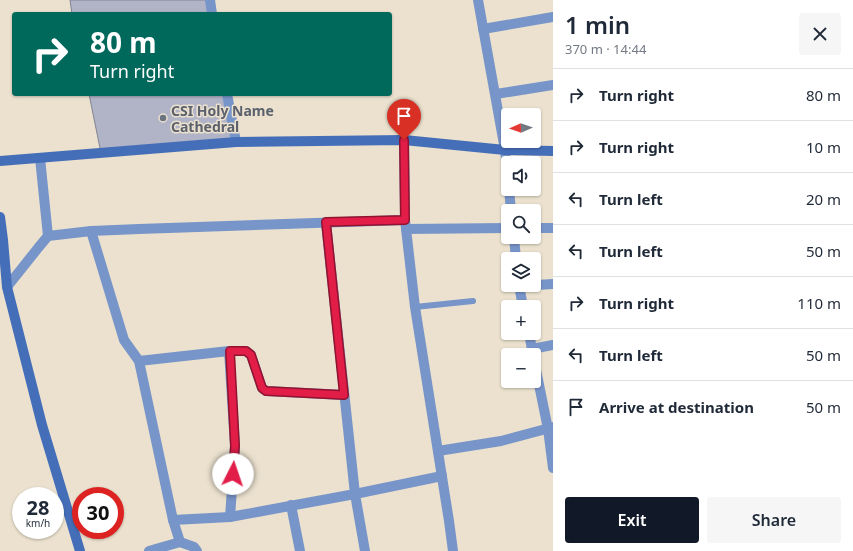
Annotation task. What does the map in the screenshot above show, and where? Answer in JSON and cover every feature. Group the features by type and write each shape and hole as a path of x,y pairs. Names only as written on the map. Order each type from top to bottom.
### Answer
{"street":[{"path":"210,0 212,12"},
{"path":"478,0 496,94 506,156"},
{"path":"483,29 553,17"},
{"path":"496,94 553,86"},
{"path":"227,96 236,142"},
{"path":"404,140 406,225 415,307 453,551"},
{"path":"0,161 236,142 404,140 505,150 553,151"},
{"path":"40,158 48,236"},
{"path":"0,218 4,240 4,289 42,425 80,551"},
{"path":"326,222 355,494 365,551"},
{"path":"4,289 48,236 91,231 326,222 501,228"},
{"path":"541,228 553,228"},
{"path":"91,231 124,340 138,361 173,520 180,542"},
{"path":"541,284 553,284"},
{"path":"541,349 553,345"},
{"path":"138,361 230,351 246,351 251,355 262,388 266,391 344,395"},
{"path":"230,351 235,446 230,517"},
{"path":"541,388 550,428 553,468"},
{"path":"438,451 501,440 550,428"},
{"path":"173,520 230,517 442,476"},
{"path":"291,506 300,551"},
{"path":"149,551 180,542 194,547 198,551"}],"lane":[{"path":"415,307 474,301"}],"building":[{"path":"70,0 210,0 212,12 72,12"},
{"name":"CSI Holy Name Cathedral","path":"89,96 227,96 236,142 101,153"}],"place":[{"name":"CSI Holy Name Cathedral","path":"163,118"}],"route":[{"path":"233,474 235,446 230,351 246,351 251,355 262,388 266,391 344,395 326,222 405,220 404,140"}]}
